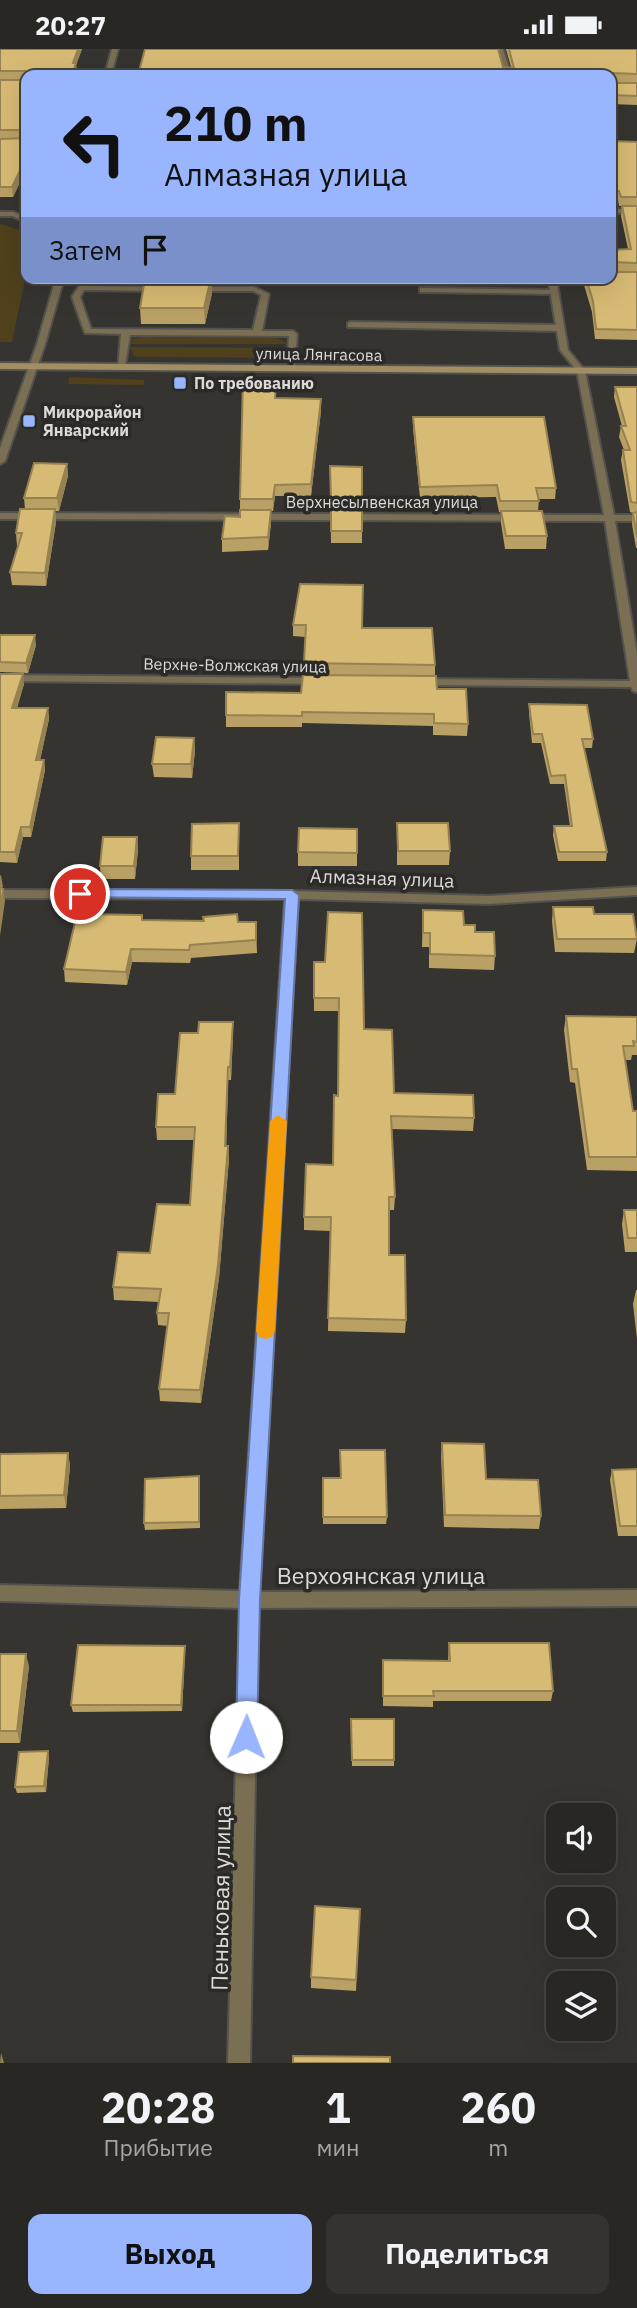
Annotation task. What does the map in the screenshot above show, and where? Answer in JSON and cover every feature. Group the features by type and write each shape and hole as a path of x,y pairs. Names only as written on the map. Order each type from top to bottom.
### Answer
{"main road":[{"name":"улица Лянгасова","path":"0,366 637,371"}],"street":[{"path":"109,70 115,49"},
{"path":"500,49 506,70"},
{"path":"616,211 637,211"},
{"path":"0,214 13,214 21,218"},
{"path":"0,461 59,284"},
{"path":"64,284 82,288 174,289"},
{"path":"401,682 637,686 610,519 581,371 564,350 553,284"},
{"path":"82,288 76,297 88,331 293,334 291,368"},
{"path":"187,289 254,289 265,294 257,333"},
{"path":"423,290 554,292"},
{"path":"351,325 560,328"},
{"path":"121,366 126,332"},
{"name":"Верхнесылвенская улица","path":"0,516 637,518"},
{"name":"Верхне-Волжская улица","path":"0,678 332,681"},
{"name":"Алмазная улица","path":"0,894 292,895 488,900 637,891"},
{"name":"Пеньковая улица","path":"239,2063 249,1600 292,895"},
{"name":"Верхоянская улица","path":"0,1593 249,1600 637,1598"}],"shaded area":[{"path":"0,224 21,230 21,284 24,284 12,342 0,342"},
{"path":"277,338 286,344 131,344 132,339"},
{"path":"130,347 287,348 275,358 139,357 134,356"},
{"path":"69,377 145,380 143,385 68,384"}],"building":[{"path":"0,49 78,49 74,70 0,71"},
{"path":"145,49 498,49 503,67 514,68 509,49 637,49 637,74 616,73 616,70 139,70"},
{"path":"0,80 21,80 21,130 0,130"},
{"path":"616,83 637,83 637,96 616,95"},
{"path":"21,138 21,168 12,187 0,187 0,139"},
{"path":"616,141 637,142 637,197 621,197 619,191 616,191"},
{"path":"622,206 637,206 637,263 616,262 616,250 631,249"},
{"path":"616,272 637,272 637,330 596,329 588,284 616,284"},
{"path":"144,284 210,284 204,308 140,308"},
{"path":"243,381 276,381 275,398 321,399 311,484 275,485 273,499 240,499"},
{"path":"615,387 637,387 637,503 631,502 623,450 630,450 621,426 626,426"},
{"path":"413,417 544,417 556,488 536,488 539,501 500,501 497,485 420,487"},
{"path":"34,463 67,464 57,498 24,498"},
{"path":"330,466 362,467 362,499 331,499"},
{"path":"20,509 55,509 45,573 10,572 22,533 16,533"},
{"path":"240,510 271,510 268,537 222,539 225,516 240,517"},
{"path":"331,510 362,510 362,531 331,531"},
{"path":"501,511 542,511 547,536 506,536"},
{"path":"637,512 637,537 633,513"},
{"path":"300,584 363,585 362,628 432,628 435,665 304,663 306,625 293,625"},
{"path":"0,635 35,635 26,663 0,662"},
{"path":"0,674 23,674 12,708 48,708 36,760 44,760 30,827 21,827 15,852 0,852"},
{"path":"303,675 436,676 437,689 466,689 468,724 434,723 434,714 302,712 302,716 226,715 226,692 301,693"},
{"path":"529,704 587,705 593,739 582,739 607,852 559,852 554,826 572,826 565,775 551,776 542,734 533,734"},
{"path":"156,737 194,738 191,764 152,764"},
{"path":"239,823 238,856 191,856 192,824"},
{"path":"397,823 448,823 450,851 398,851"},
{"path":"299,828 357,829 357,853 298,852"},
{"path":"103,837 137,837 134,866 100,866"},
{"path":"0,888 3,889 0,911"},
{"path":"553,907 593,907 594,914 633,914 637,939 557,939"},
{"path":"423,910 463,911 464,925 475,925 475,932 494,932 495,956 430,954 430,933 423,933"},
{"path":"328,912 362,913 364,1029 392,1030 394,1093 473,1095 474,1118 391,1116 395,1197 389,1197 389,1255 405,1255 406,1320 328,1318 331,1217 304,1217 306,1164 333,1165 334,1095 338,1096 339,998 314,998 314,962 325,962"},
{"path":"77,914 142,915 142,920 204,921 203,917 237,914 238,922 256,922 256,940 190,945 189,950 131,949 126,972 64,969"},
{"path":"566,1016 637,1017 637,1042 633,1041 634,1046 623,1046 633,1111 637,1111 637,1157 589,1157 577,1069 572,1069"},
{"path":"199,1022 233,1022 228,1067 225,1146 228,1146 218,1265 200,1390 159,1389 169,1313 157,1313 161,1289 113,1287 118,1252 150,1253 157,1204 190,1205 195,1127 156,1127 158,1094 175,1094 180,1033 198,1033"},
{"path":"624,1210 637,1210 637,1238 628,1238"},
{"path":"442,1443 484,1444 486,1479 538,1480 541,1516 445,1515"},
{"path":"340,1450 385,1450 387,1517 323,1517 323,1478 341,1478"},
{"path":"68,1453 64,1495 0,1496 0,1454"},
{"path":"637,1469 637,1526 620,1526 612,1470"},
{"path":"199,1476 199,1522 144,1523 145,1479"},
{"path":"449,1643 549,1643 553,1691 433,1691 434,1696 383,1696 383,1660 450,1661"},
{"path":"78,1645 185,1646 181,1705 71,1705"},
{"path":"0,1654 26,1654 17,1731 0,1731"},
{"path":"351,1719 394,1719 394,1760 352,1760"},
{"path":"48,1751 44,1786 15,1787 19,1752"},
{"path":"315,1906 360,1909 356,1980 311,1977"},
{"path":"293,2056 390,2057 390,2063 293,2063"}],"slow traffic":[{"path":"266,1331 278,1121"}],"place":[{"name":"По требованию","path":"180,383"},
{"name":"Микрорайон Январский","path":"29,421"}],"route":[{"path":"80,894 292,895 249,1600 246,1737"}]}
